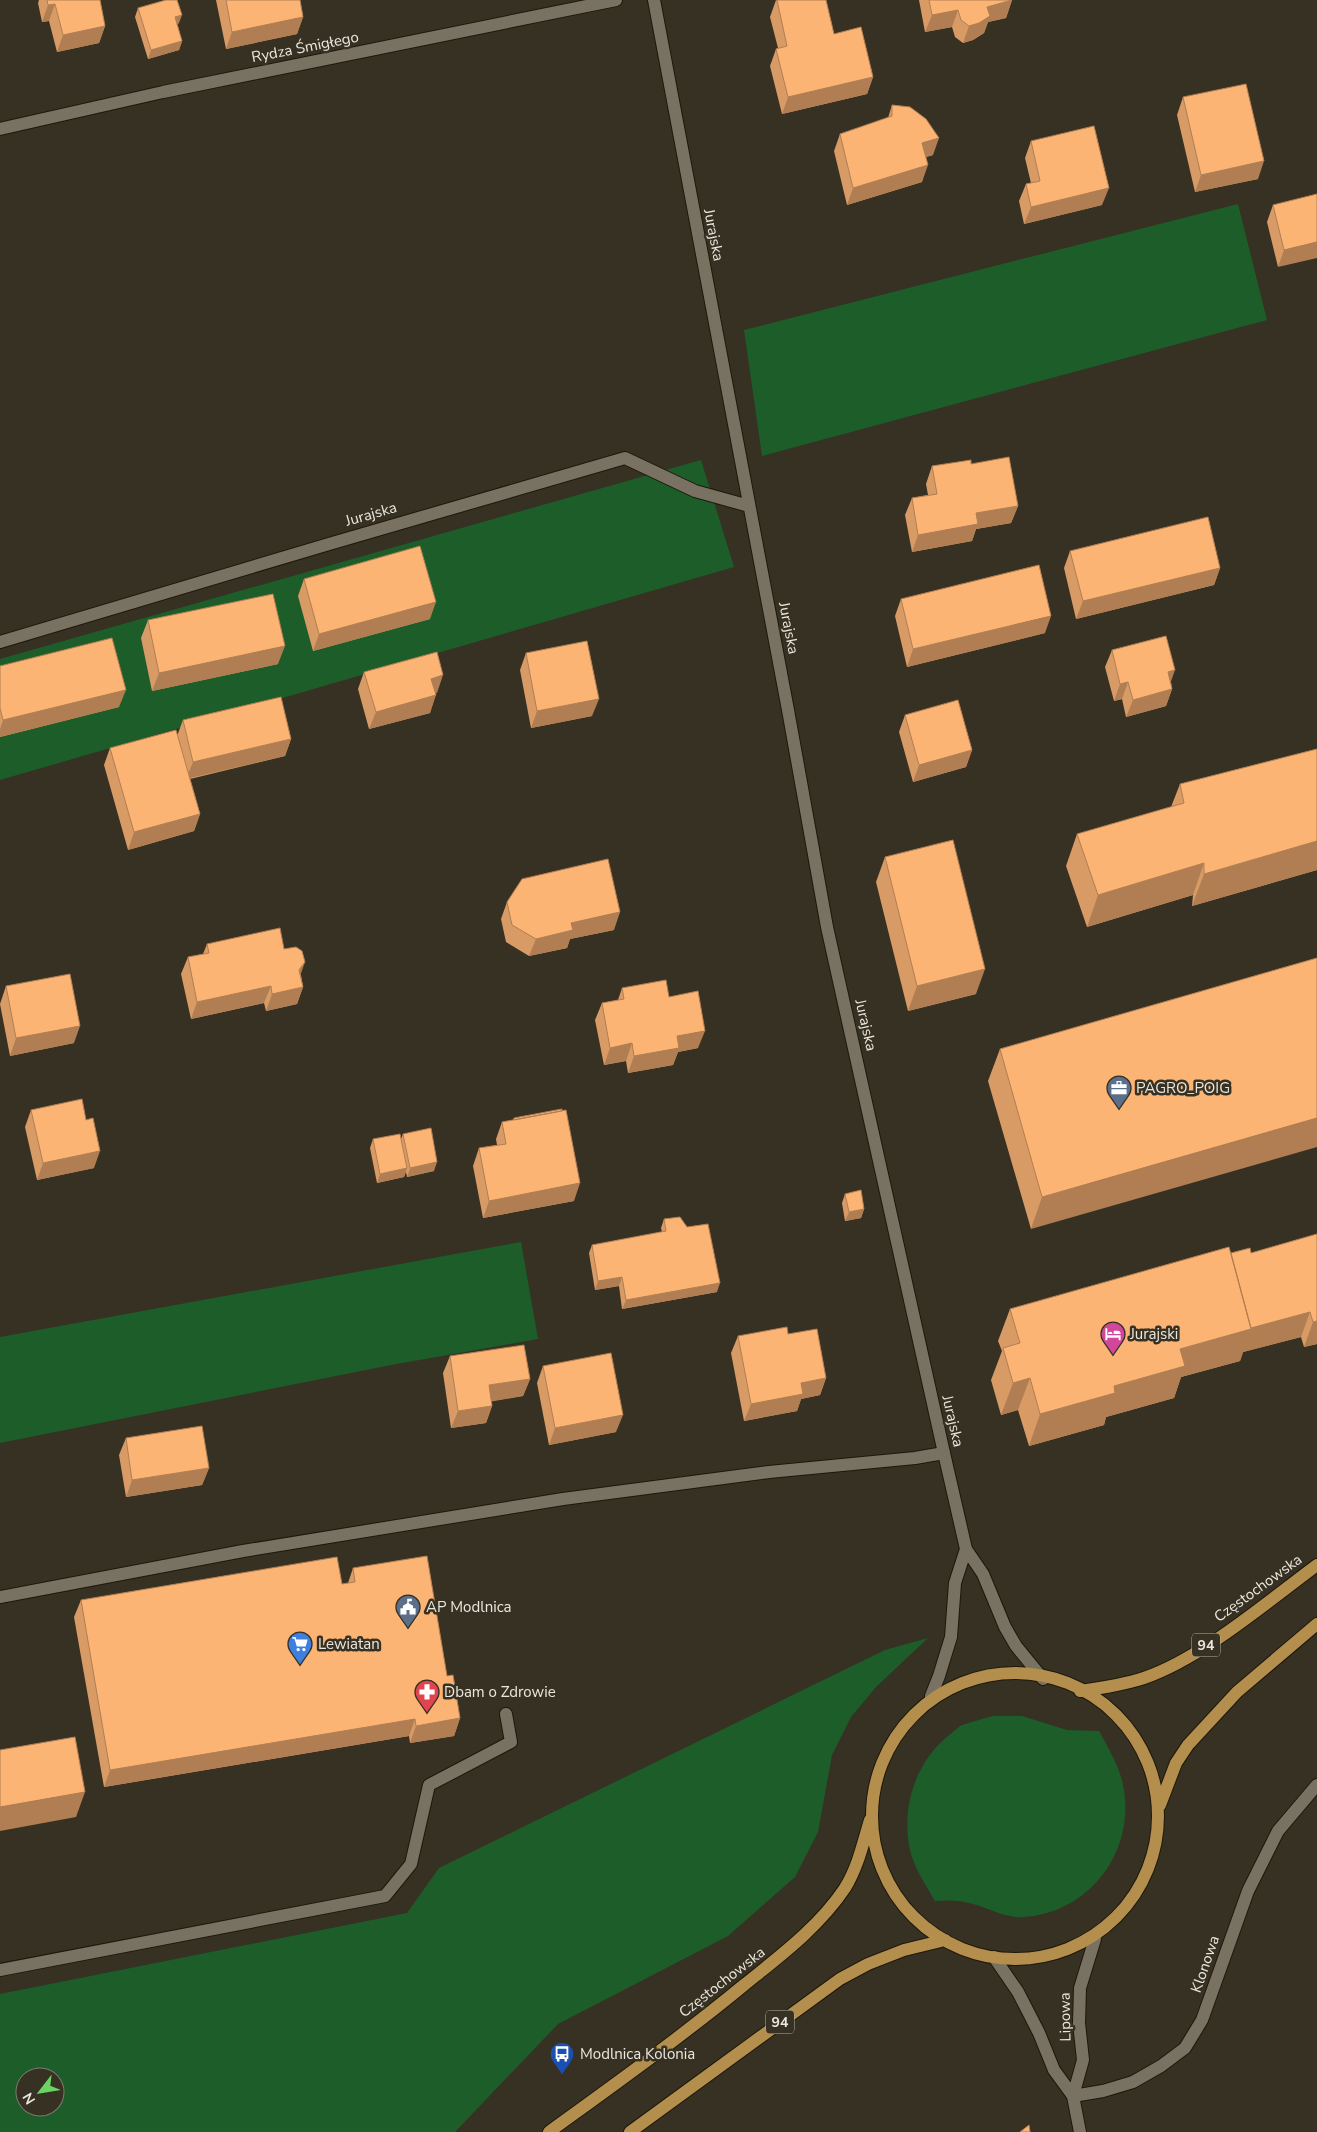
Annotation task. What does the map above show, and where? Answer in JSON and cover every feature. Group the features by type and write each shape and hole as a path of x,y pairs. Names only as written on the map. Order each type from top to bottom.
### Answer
{"main road":[{"name":"Częstochowska","path":"1080,1691 1129,1683 1161,1670 1199,1650 1317,1565"},
{"name":"94","path":"1160,1805 1149,1765 1135,1737 1118,1714 1098,1700 1080,1691 1043,1679 1014,1676 984,1678 957,1683 931,1696 907,1716 889,1741 877,1766 871,1792 870,1820 877,1851 887,1877 902,1902 921,1923 945,1940 994,1957 1030,1958 1062,1952 1095,1939 1124,1914 1144,1882 1157,1852 1160,1805 1176,1763 1188,1745 1236,1692 1317,1624"},
{"name":"Częstochowska","path":"549,2132 711,2012 793,1946 828,1909 845,1887 857,1864 870,1820"},
{"name":"94","path":"630,2132 840,1979 868,1964 904,1950 945,1940"}],"street":[{"name":"Rydza Śmigłego","path":"0,128 162,92 616,0"},
{"name":"Jurajska","path":"654,0 828,927 966,1549 984,1574 1005,1627 1029,1664 1043,1679"},
{"name":"Jurajska","path":"0,642 625,458 695,491 749,506"},
{"path":"0,1597 243,1551 563,1499 769,1472 916,1458 944,1453"},
{"path":"931,1696 940,1676 951,1637 955,1583 966,1549"},
{"path":"0,1970 385,1896 411,1864 429,1785 511,1742 506,1714"},
{"name":"Klonowa","path":"1073,2096 1133,2082 1161,2066 1186,2048 1202,2020 1248,1891 1278,1831 1317,1785"},
{"name":"Lipowa","path":"1073,2096 1083,2060 1079,2023 1080,1988 1095,1939"},
{"name":"Lipowa","path":"994,1957 1018,1992 1039,2033 1054,2070 1073,2096 1080,2132"}],"green space":[{"path":"1238,204 1267,320 762,456 744,330"},
{"path":"701,460 734,567 0,780 0,659"},
{"path":"521,1242 538,1339 391,1365 0,1443 0,1337"},
{"path":"928,1638 876,1687 851,1717 832,1755 818,1832 795,1877 728,1936 558,2024 455,2132 0,2132 0,1994 407,1913 439,1868 885,1650"},
{"path":"993,1716 1022,1716 1067,1730 1099,1731 1120,1774 1124,1790 1125,1814 1122,1836 1114,1857 1102,1876 1086,1892 1068,1904 1047,1913 1018,1917 963,1902 935,1901 917,1870 910,1850 908,1834 909,1803 913,1787 927,1759 960,1726"}],"building":[{"path":"47,0 100,0 105,26 63,35 55,4 48,5"},
{"path":"166,0 177,0 182,15 175,17 182,41 151,50 138,8"},
{"path":"226,0 300,0 303,17 232,32"},
{"path":"777,0 826,0 834,34 861,27 873,77 788,97 776,49 787,46"},
{"path":"929,0 1012,0 987,7 990,16 979,23 969,26 961,20 958,10 932,15"},
{"path":"1246,84 1264,161 1201,175 1183,97"},
{"path":"892,105 910,107 926,119 939,138 922,143 928,165 853,188 840,134 892,116"},
{"path":"1094,126 1109,188 1031,207 1026,184 1040,181 1031,141"},
{"path":"1317,194 1317,242 1284,250 1273,205"},
{"path":"1009,457 1018,506 976,513 978,524 918,535 912,498 937,494 932,466 971,460 971,464"},
{"path":"1208,517 1220,568 1083,601 1070,551"},
{"path":"420,546 436,602 319,634 304,579"},
{"path":"1039,565 1051,616 913,649 901,599"},
{"path":"273,594 285,646 159,673 148,620"},
{"path":"1166,636 1175,670 1168,672 1172,689 1133,700 1128,682 1120,684 1112,650"},
{"path":"112,638 126,690 3,720 0,708 0,666"},
{"path":"587,641 599,699 537,711 526,653"},
{"path":"437,652 443,675 431,679 436,695 376,712 364,672"},
{"path":"281,697 291,739 193,762 183,720"},
{"path":"958,700 972,750 919,765 905,715"},
{"path":"176,730 200,814 134,832 110,748"},
{"path":"1317,749 1317,841 1204,874 1204,863 1098,895 1077,834 1184,803 1180,784"},
{"path":"953,840 985,969 917,986 885,857"},
{"path":"608,859 620,912 571,923 573,930 536,939 512,925 507,902 522,879"},
{"path":"280,928 284,949 296,947 302,951 305,962 299,970 303,987 272,994 271,986 197,1002 188,957 209,953 207,944"},
{"path":"1317,958 1317,1118 1042,1197 1000,1049"},
{"path":"70,974 80,1026 16,1038 6,986"},
{"path":"666,980 669,997 698,991 705,1031 677,1036 679,1048 634,1056 632,1043 610,1048 602,1003 624,999 622,988"},
{"path":"82,1099 86,1120 93,1118 100,1151 43,1163 31,1110"},
{"path":"562,1109 562,1111 514,1120 514,1118"},
{"path":"566,1110 580,1183 489,1201 479,1148 506,1144 502,1122"},
{"path":"431,1128 437,1162 410,1168 403,1134"},
{"path":"400,1134 407,1168 380,1174 373,1139"},
{"path":"861,1190 864,1209 849,1212 845,1194"},
{"path":"680,1217 687,1227 708,1224 720,1283 626,1300 622,1277 598,1281 592,1245 666,1231 664,1219"},
{"path":"1317,1234 1317,1321 1313,1322 1310,1312 1251,1328 1231,1253 1250,1248 1251,1253"},
{"path":"1229,1247 1251,1329 1180,1349 1185,1366 1114,1386 1115,1393 1040,1414 1030,1378 1013,1383 1003,1348 1020,1343 1010,1309"},
{"path":"787,1327 788,1334 817,1329 826,1378 801,1383 803,1394 751,1404 738,1336"},
{"path":"524,1345 530,1379 489,1385 492,1406 458,1411 450,1356"},
{"path":"611,1353 623,1415 555,1428 543,1366"},
{"path":"202,1426 209,1468 132,1480 126,1438"},
{"path":"427,1556 447,1676 453,1675 460,1718 416,1726 415,1719 110,1770 81,1600 337,1557 342,1584 355,1582 353,1568"},
{"path":"75,1737 85,1792 0,1807 0,1750"},
{"path":"1029,2125 1030,2132 1020,2132"}],"place":[{"name":"PAGRO_POIG","path":"1119,1109"},
{"name":"Jurajski","path":"1113,1355"},
{"name":"AP Modlnica","path":"408,1628"},
{"name":"Lewiatan","path":"300,1665"},
{"name":"Dbam o Zdrowie","path":"427,1713"},
{"name":"Modlnica Kolonia","path":"562,2075"}]}
